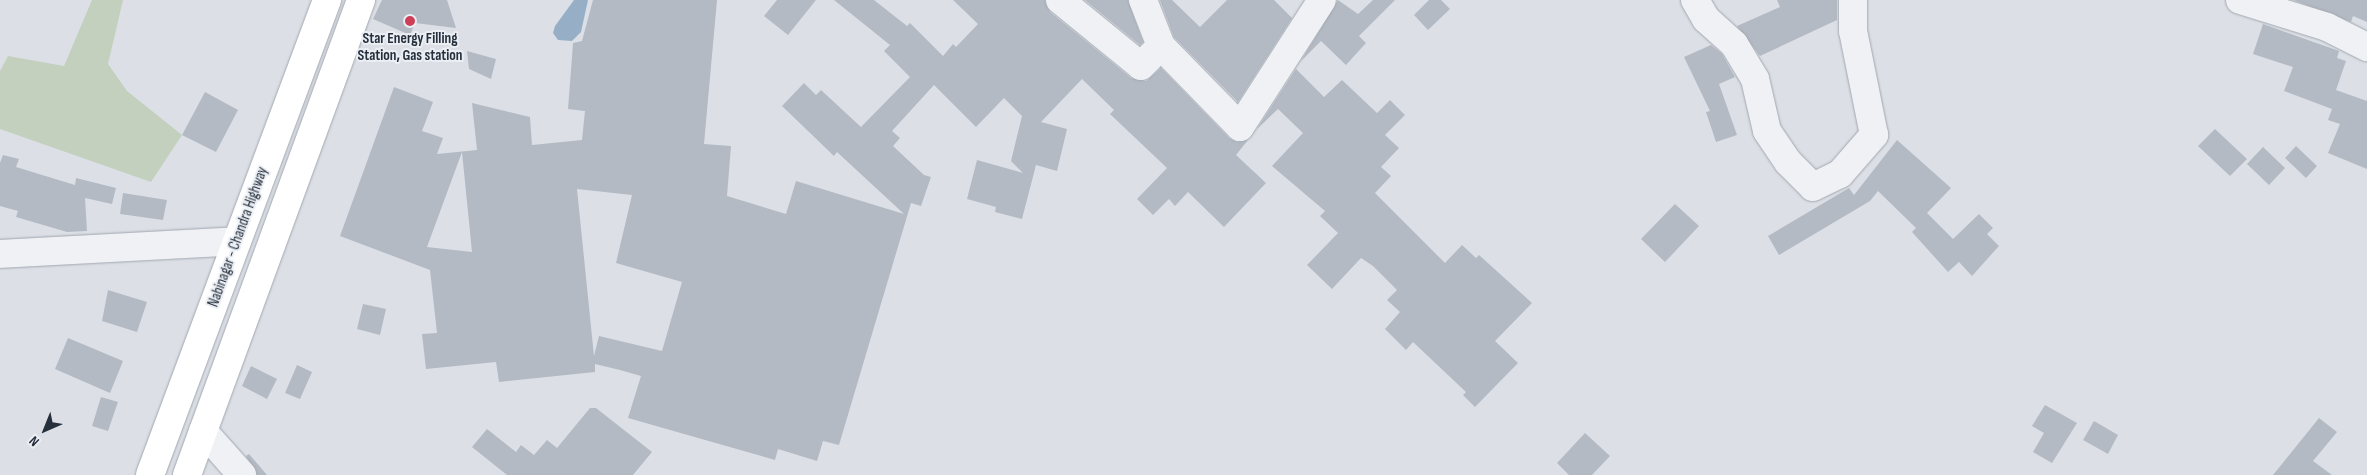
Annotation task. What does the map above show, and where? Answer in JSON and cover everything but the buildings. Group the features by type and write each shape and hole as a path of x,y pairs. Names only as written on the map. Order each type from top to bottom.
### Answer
{"highway":[{"name":"Nabinagar - Chandra Highway","path":"150,475 326,0"},
{"path":"187,475 361,0"}],"street":[{"path":"1060,0 1141,66 1161,46"},
{"path":"1143,0 1161,46 1240,127 1322,0"},
{"path":"1695,0 1706,19 1734,44 1755,79 1766,132 1788,162 1813,187 1840,174 1874,135 1853,31 1853,0"},
{"path":"2240,0 2327,27 2367,48"},
{"path":"0,254 237,241"},
{"path":"203,431 242,475"}],"green space":[{"path":"92,0 123,0 108,64 127,91 182,135 151,182 0,129 0,71 8,56 64,66"}],"water":[{"path":"574,0 588,0 581,32 572,41 558,40 553,33 555,26"}],"place":[{"name":"Star Energy Filling Station, Gas station","path":"410,21"}]}
